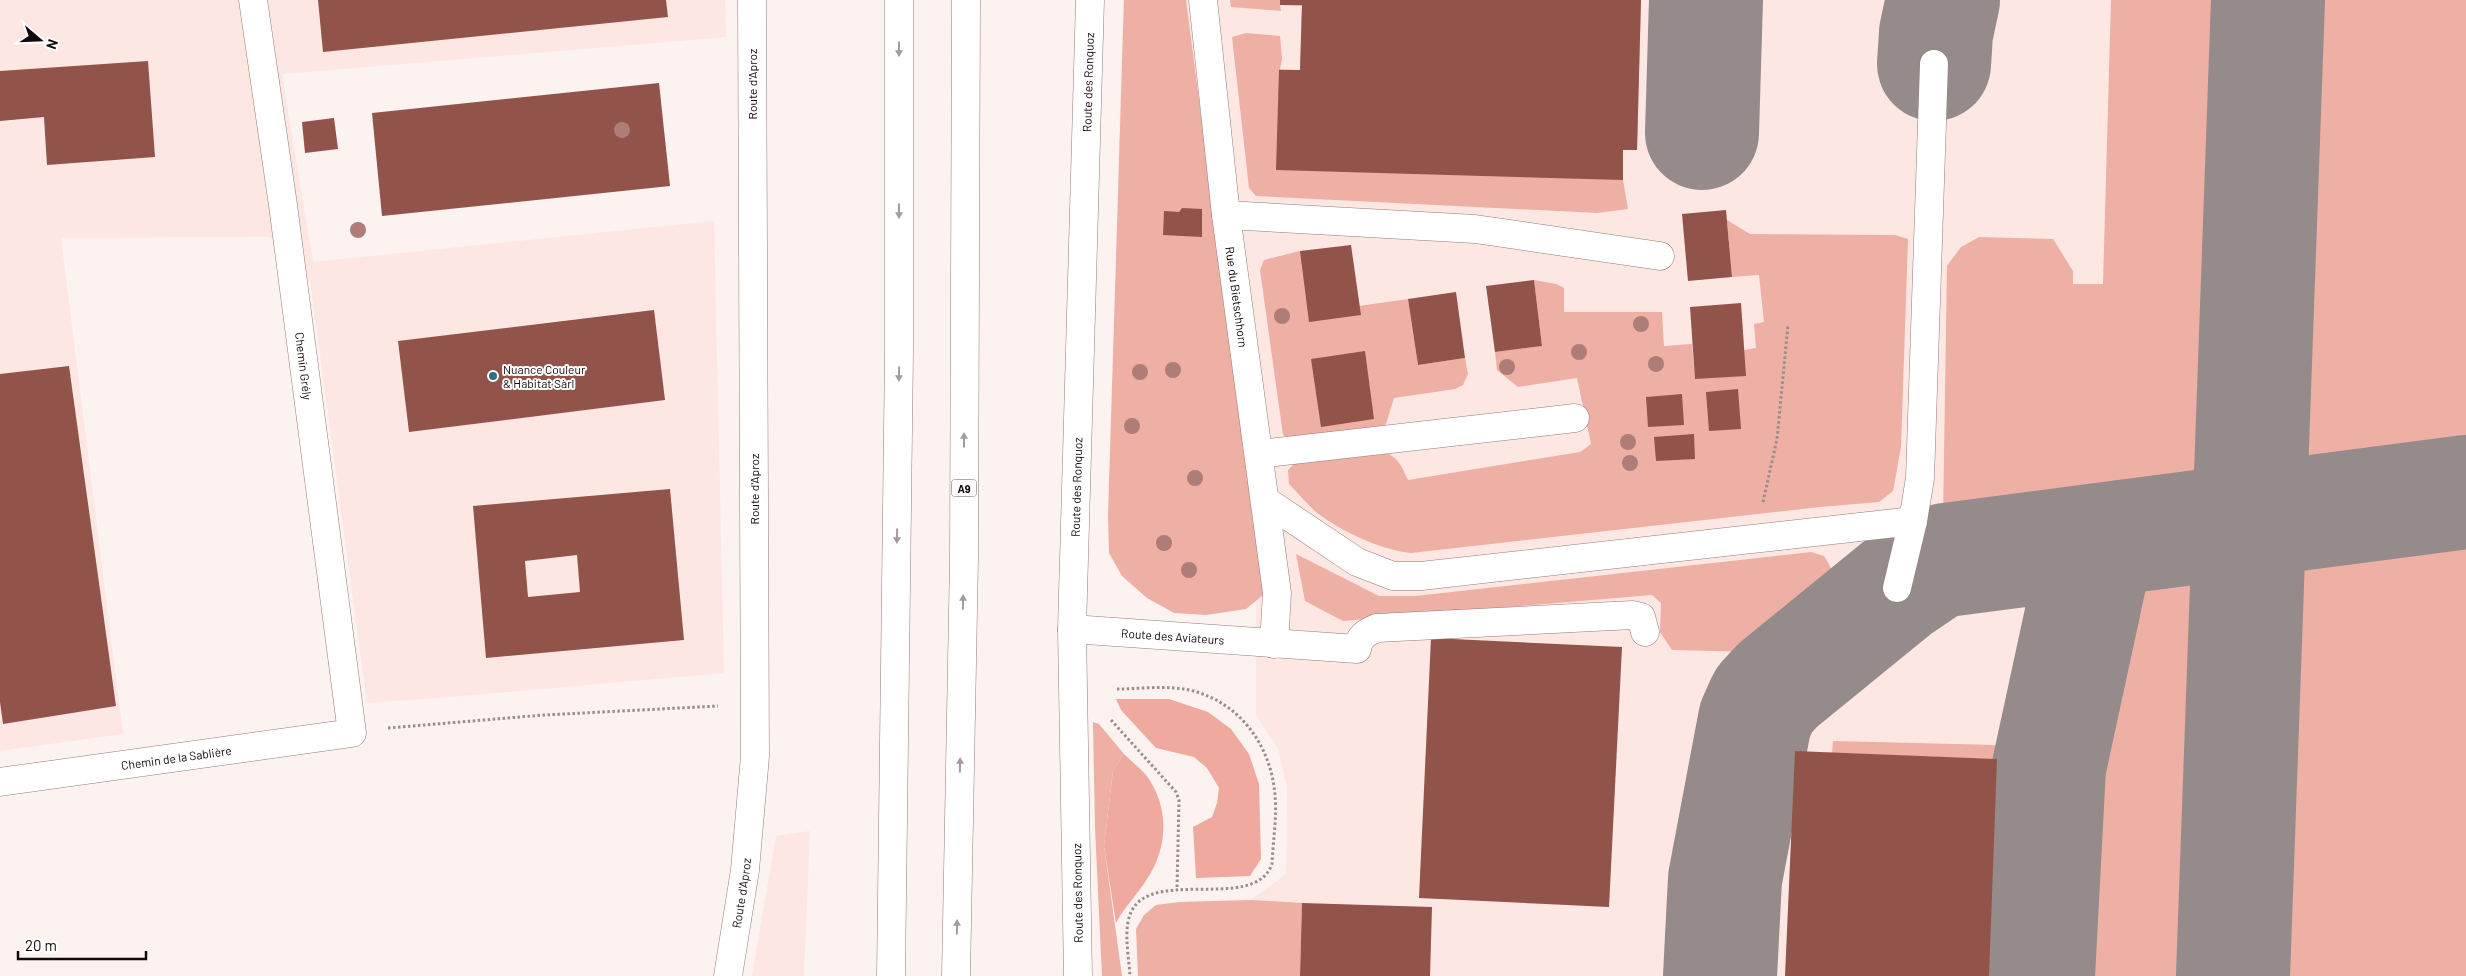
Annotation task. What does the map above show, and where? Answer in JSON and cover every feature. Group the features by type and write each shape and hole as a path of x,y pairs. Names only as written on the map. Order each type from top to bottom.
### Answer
{"main road":[{"name":"Chemin Grély","path":"253,0 284,215 352,733"},
{"name":"Route d'Aproz","path":"728,976 745,870 755,756 752,0"},
{"path":"890,976 899,352 899,0"},
{"name":"A9","path":"956,976 964,559 966,0"},
{"name":"Route des Ronquoz","path":"1078,976 1072,629 1090,0"},
{"name":"Rue du Bietschhorn","path":"1203,0 1226,215 1285,644"},
{"path":"1897,588 1913,521 1920,478 1934,64"},
{"path":"1226,215 1475,229 1660,256"},
{"path":"1259,454 1575,418"},
{"path":"1266,501 1357,562 1393,576 1421,576 1913,521"},
{"name":"Route des Aviateurs","path":"1072,629 1357,650 1358,642 1364,633 1377,628 1633,615 1642,617 1645,632"},
{"name":"Chemin de la Sablière","path":"0,782 352,733"}],"path":[{"path":"1753,539 1777,439 1788,325"},
{"path":"1117,689 1188,690 1222,702 1238,713 1258,740 1274,782 1275,806 1270,871 1263,878 1243,887 1177,889 1147,897 1136,906 1128,921 1130,976"},
{"path":"352,733 383,728 544,715 719,706"},
{"path":"1106,715 1176,792 1178,800 1177,889"}],"shaded area":[{"path":"0,0 725,0 726,37 282,74 313,262 714,221 724,673 367,703 310,281 270,237 61,238 123,734 0,751"},
{"path":"1123,0 2466,0 2466,976 1176,976 1179,902 1251,900 1286,874 1287,788 1278,748 1256,715 1256,602 1215,604 1118,180"},
{"path":"1124,0 1186,0 1263,595 1246,609 1206,615 1174,613 1147,598 1122,576 1109,553 1108,516"},
{"path":"1230,0 1641,0 1637,150 1623,150 1623,180 1628,209 1597,213 1256,196 1249,188 1232,37 1246,33 1280,36 1282,59 1280,69 1300,70 1302,6 1280,5 1281,11 1231,7"},
{"path":"2111,0 2241,0 2218,500 2204,508 1943,542 1929,542 1931,534 1943,520 1947,266 1961,247 1979,237 2053,239 2073,271 2073,284 2103,284"},
{"path":"2298,0 2466,0 2466,477 2303,499 2284,489"},
{"path":"1727,220 1750,234 1895,235 1908,239 1901,447 1893,491 1879,502 1411,553 1374,544 1349,533 1316,512 1289,484 1288,470 1295,463 1383,452 1396,459 1408,480 1580,452 1591,444 1577,378 1518,387 1497,370 1495,352 1542,346 1534,280 1556,284 1564,288 1564,312 1662,312 1664,346 1692,344 1695,379 1744,350 1756,348 1754,324 1764,322 1759,275 1732,277"},
{"path":"1300,251 1359,306 1408,299 1418,365 1465,358 1468,374 1463,385 1455,389 1394,398 1386,424 1380,432 1296,441 1283,435 1260,270 1264,260"},
{"path":"2466,512 2466,976 2265,976 2280,535"},
{"path":"2206,548 2214,551 2218,556 2202,976 2067,976 2075,774 2073,741 2104,587 2111,571 2123,556"},
{"path":"1811,552 1824,556 1831,568 1835,583 1833,603 1794,638 1755,652 1672,650 1660,632 1661,603 1652,595 1343,621 1305,601 1296,554 1379,596 1415,596"},
{"path":"1116,699 1169,699 1208,712 1231,729 1249,754 1259,784 1261,859 1250,876 1196,878 1193,827 1212,817 1217,803 1219,788 1207,768 1194,757 1156,748 1121,710"},
{"path":"1093,722 1099,724 1124,754 1113,770 1104,846 1122,976 1102,976 1095,828"},
{"path":"1833,741 1995,745 1997,759 1832,753"},
{"path":"1124,754 1146,775 1154,787 1159,800 1163,827 1162,841 1154,867 1116,923 1104,846 1113,770"},
{"path":"810,831 804,976 752,976 776,836"},
{"path":"1251,900 1302,903 1300,976 1138,976 1136,929 1144,915 1156,905 1179,902"}],"building":[{"path":"318,0 666,0 668,17 323,52"},
{"path":"1280,0 1641,0 1637,150 1623,150 1623,180 1276,170 1279,70 1300,70 1302,5 1280,5"},
{"path":"148,61 155,157 47,165 44,117 0,121 0,71"},
{"path":"659,83 670,186 382,216 372,113"},
{"path":"334,118 338,149 305,153 302,122"},
{"path":"1182,208 1202,209 1202,237 1163,235 1164,211 1179,212"},
{"path":"1726,210 1732,277 1688,281 1682,214"},
{"path":"1351,245 1361,315 1309,322 1300,251"},
{"path":"1534,280 1542,346 1495,352 1486,286"},
{"path":"1456,292 1465,358 1418,365 1408,299"},
{"path":"1741,303 1746,376 1695,379 1690,307"},
{"path":"654,310 665,400 409,432 398,341"},
{"path":"1365,351 1374,419 1321,427 1311,359"},
{"path":"69,366 116,706 3,724 0,702 0,374"},
{"path":"1738,389 1741,429 1709,431 1706,392"},
{"path":"1682,394 1684,425 1648,427 1646,397"},
{"path":"1694,434 1695,459 1656,461 1654,437"},
{"path":"670,489 684,640 486,658 473,506","holes":["577,555 580,592 528,597 525,561"]},
{"path":"1431,638 1622,647 1609,907 1419,898"},
{"path":"1795,751 1997,759 1989,976 1785,976"},
{"path":"1302,903 1432,907 1430,976 1300,976"}],"taxiway":[{"path":"1702,133 1706,0"},
{"path":"1934,64 1936,33 1943,0"},
{"path":"2233,976 2268,0"},
{"path":"1720,976 1725,879 1755,720 1764,700 1778,685 1897,588 1931,565 1946,560 2466,492"},
{"path":"2038,976 2049,767 2094,559 2106,546 2124,538"}],"place":[{"name":"Nuance Couleur & Habitat Sàrl","path":"493,376"}]}
